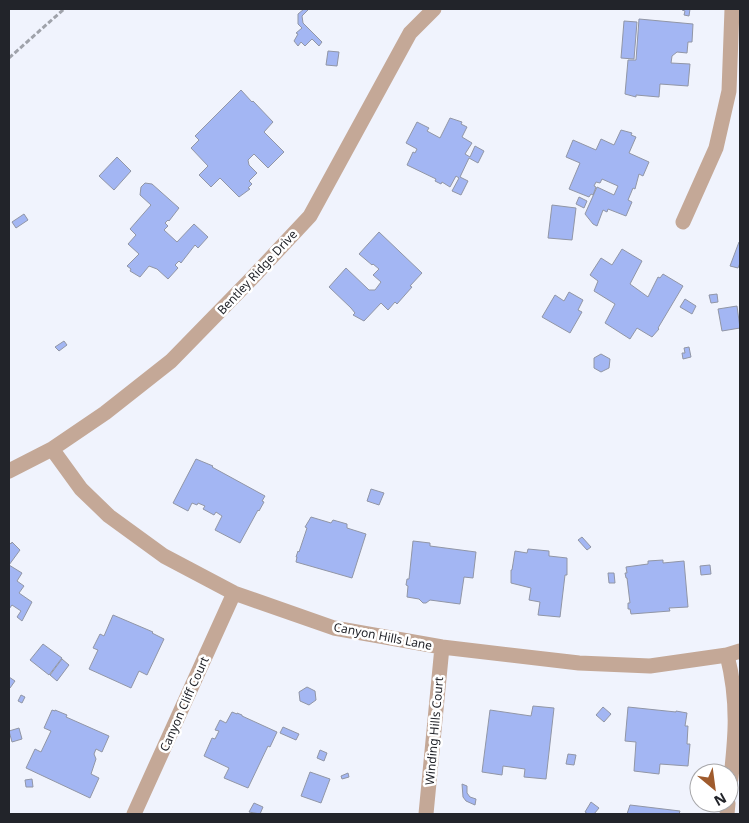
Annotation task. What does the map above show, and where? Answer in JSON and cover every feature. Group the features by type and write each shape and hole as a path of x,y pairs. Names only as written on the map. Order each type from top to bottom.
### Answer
{"street":[{"name":"Bentley Ridge Drive","path":"9,472 52,449 105,413 171,361 310,216 410,33 434,9"},
{"path":"683,222 716,148 729,91 732,9"},
{"name":"Canyon Hills Lane","path":"52,449 81,489 109,516 164,556 234,593 334,628 442,647 579,663 650,666 734,653"},
{"name":"Canyon Cliff Court","path":"134,814 234,593"},
{"name":"Winding Hills Court","path":"426,814 442,647"},
{"path":"732,763 737,719 734,653"}],"path":[{"path":"9,58 64,9"}],"building":[{"path":"304,9 309,9 302,16 303,23 322,42 319,46 312,39 305,46 301,42 298,46 294,41 298,34 296,33 302,28 298,24 298,14"},
{"path":"683,9 690,9 689,16 684,15 685,11"},
{"path":"639,19 693,24 692,42 688,42 687,53 677,52 672,56 671,63 690,64 688,86 660,84 659,97 636,95 636,97 625,94 628,60 636,60"},
{"path":"624,21 637,22 634,59 621,58"},
{"path":"328,51 339,52 337,66 326,65"},
{"path":"241,90 273,122 264,132 284,152 268,168 254,154 248,160 249,165 257,173 249,181 252,184 248,188 250,189 239,197 220,178 211,187 199,175 208,166 191,148 199,140 195,136"},
{"path":"450,118 462,122 461,124 467,127 462,137 472,143 465,154 470,157 475,146 484,151 478,163 469,158 460,177 468,181 461,195 452,191 459,178 456,176 450,187 407,165 413,152 415,153 417,149 406,143 417,122 429,128 427,131 440,138"},
{"path":"621,130 632,133 631,135 636,137 629,153 649,162 643,176 639,174 635,189 633,188 628,200 632,202 626,216 608,209 607,212 603,210 597,226 585,214 597,187 614,195 618,186 602,179 600,183 596,182 593,195 591,194 589,197 569,189 580,163 566,157 573,140 596,150 601,139 614,145"},
{"path":"117,157 131,171 114,190 99,176"},
{"path":"145,183 152,184 179,208 169,221 165,223 168,226 164,230 177,242 194,224 208,237 198,248 195,245 181,263 179,261 175,265 178,268 168,279 157,269 149,266 140,277 130,271 131,269 127,266 139,254 128,244 136,235 130,229 151,205 140,195 141,187"},
{"path":"579,197 587,201 584,208 576,204"},
{"path":"552,205 576,208 572,240 548,238"},
{"path":"24,214 28,220 16,228 12,222"},
{"path":"379,232 422,273 397,304 395,302 388,310 381,303 364,321 353,315 355,313 351,308 329,287 346,268 369,290 375,290 381,282 373,275 379,269 359,254"},
{"path":"739,242 740,263 738,268 730,266"},
{"path":"622,249 642,261 630,284 648,297 658,277 660,278 663,274 683,286 659,329 652,337 637,328 630,339 605,323 615,304 594,291 598,281 590,275 601,258 612,265"},
{"path":"569,292 583,300 578,310 582,312 570,333 542,317 555,295 564,301"},
{"path":"717,294 718,302 711,303 709,295"},
{"path":"685,299 696,306 692,314 680,307"},
{"path":"737,306 740,328 722,331 718,309"},
{"path":"64,341 67,345 59,351 55,347"},
{"path":"689,347 691,357 683,359 682,353 685,353 684,348"},
{"path":"601,354 610,359 609,368 601,372 594,368 594,358"},
{"path":"196,459 213,466 265,496 262,501 264,502 240,543 215,530 222,516 216,512 214,515 203,509 205,506 198,503 197,505 192,503 188,511 173,503"},
{"path":"371,489 384,493 379,505 367,501"},
{"path":"311,517 331,523 333,520 347,524 347,528 366,534 352,578 296,562 296,557 307,528 305,527"},
{"path":"582,537 591,547 587,550 578,540"},
{"path":"413,541 430,543 430,546 476,552 473,578 464,577 460,604 430,600 423,603 419,599 407,597 408,586 406,585 407,579 409,579"},
{"path":"9,542 11,544 12,542 20,550 9,565"},
{"path":"528,549 549,551 549,556 567,558 567,575 565,575 560,617 538,615 540,602 529,600 531,588 511,583 511,570 515,551 527,553"},
{"path":"663,560 663,563 684,561 688,607 669,608 670,611 631,614 630,609 628,609 628,603 630,603 625,573 627,573 626,567 648,564 648,561"},
{"path":"9,565 22,573 17,581 24,586 19,593 32,602 22,621 17,617 21,611 12,605 9,609"},
{"path":"710,565 711,574 701,575 700,566"},
{"path":"608,573 614,573 615,583 609,583"},
{"path":"113,615 153,632 164,639 147,675 139,671 131,688 89,669 98,650 93,648 100,634 104,636"},
{"path":"43,644 62,658 49,675 30,660"},
{"path":"62,659 69,665 57,681 50,675"},
{"path":"9,677 15,681 10,688 9,687"},
{"path":"307,687 315,691 316,700 309,705 300,701 299,692"},
{"path":"21,695 25,697 22,703 18,701"},
{"path":"533,706 554,708 546,779 524,777 525,769 503,766 502,775 482,772 490,710 531,716"},
{"path":"603,707 611,714 604,722 596,715"},
{"path":"628,707 687,713 685,726 688,726 687,744 690,744 688,766 660,764 659,774 634,771 636,742 625,741"},
{"path":"52,710 67,715 66,717 109,736 102,752 96,749 94,754 96,759 91,774 99,778 90,798 26,768 35,749 41,752 51,731 44,728"},
{"path":"232,712 277,732 270,747 268,746 248,788 224,778 229,768 204,756 212,738 215,739 219,731 215,730 220,720 226,723"},
{"path":"283,727 299,734 296,740 280,733"},
{"path":"19,728 22,739 12,742 9,731"},
{"path":"320,750 327,753 324,761 317,758"},
{"path":"568,754 576,755 574,765 566,764"},
{"path":"310,772 330,779 321,803 301,796"},
{"path":"348,773 349,777 342,779 341,776"},
{"path":"32,779 33,787 26,787 25,780"},
{"path":"462,784 467,786 467,793 470,797 476,799 475,805 466,801 463,797"},
{"path":"591,802 599,808 594,814 588,814 585,812"},
{"path":"254,803 263,807 260,814 249,812"},
{"path":"630,805 680,811 679,814 627,814"}]}
